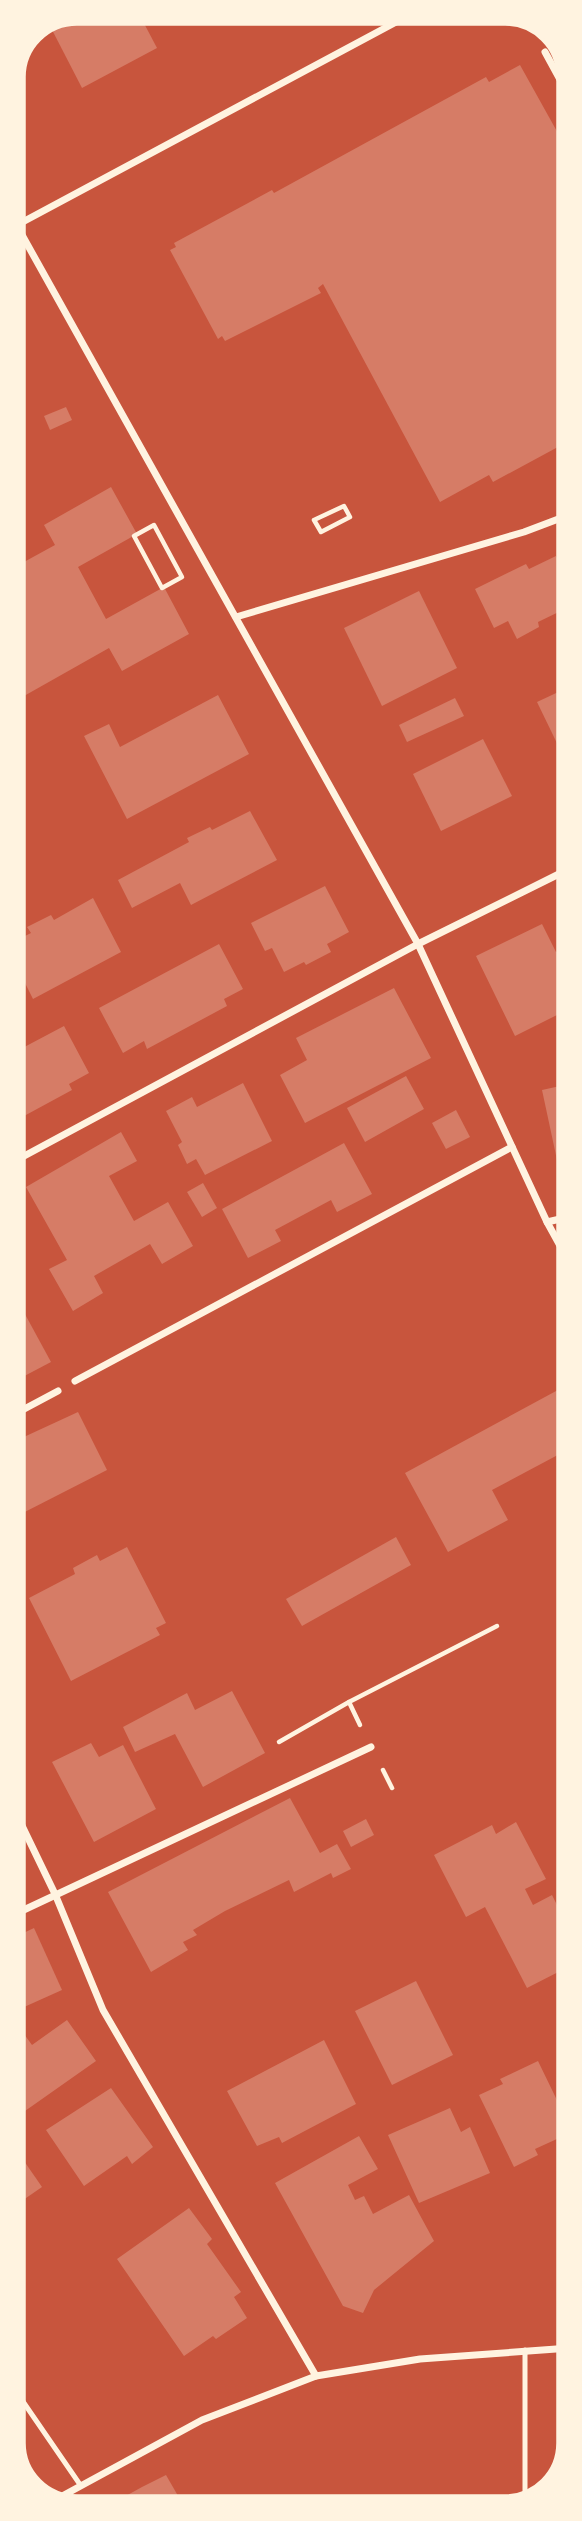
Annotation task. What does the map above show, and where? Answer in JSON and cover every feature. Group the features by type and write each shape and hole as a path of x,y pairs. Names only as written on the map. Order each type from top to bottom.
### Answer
{"street":[{"path":"24,216 392,25"},
{"path":"545,52 557,75"},
{"path":"24,237 418,944 558,1242"},
{"path":"236,617 524,532 558,519"},
{"path":"24,1156 418,944 558,874"},
{"path":"75,1381 512,1147"},
{"path":"547,1222 558,1220"},
{"path":"24,1409 58,1391"},
{"path":"24,1909 371,1747"},
{"path":"24,1830 55,1894 103,2010 316,2376"},
{"path":"65,2495 202,2420 316,2376 420,2359 558,2349"}],"lane":[{"path":"524,2492 526,2350"},
{"path":"24,2403 81,2486"}],"path":[{"path":"344,506 350,517 321,532 314,520 344,506"},
{"path":"154,525 182,577 162,588 134,536 154,525"},
{"path":"279,1742 349,1702 497,1626"},
{"path":"349,1702 393,1788"}],"building":[{"path":"78,24 144,24 157,48 82,88 53,31"},
{"path":"520,65 558,133 558,447 493,482 489,475 440,502 323,284 318,288 321,293 225,341 222,336 218,339 170,250 176,247 174,243 272,190 274,193 486,77 489,82"},
{"path":"66,407 72,420 50,430 44,416"},
{"path":"111,487 137,534 78,567 106,619 164,587 189,634 122,671 109,648 24,696 24,562 55,545 44,525"},
{"path":"556,556 558,612 538,622 539,627 517,639 508,621 494,628 475,589 526,564 529,569"},
{"path":"419,591 457,668 382,706 344,628"},
{"path":"558,692 558,745 537,702"},
{"path":"218,695 249,754 127,819 84,736 109,724 120,747"},
{"path":"455,698 464,716 407,742 399,725"},
{"path":"483,739 512,796 441,831 413,774"},
{"path":"250,811 277,860 191,905 180,883 132,908 118,880 189,842 187,838 210,827 212,830"},
{"path":"325,886 349,932 327,944 331,952 306,965 304,962 284,972 272,948 265,951 251,923"},
{"path":"93,898 121,952 33,999 24,981 24,936 31,933 27,927 51,915 54,920"},
{"path":"542,924 556,952 558,951 558,1014 515,1036 476,956"},
{"path":"219,944 243,989 224,999 227,1006 147,1049 144,1041 123,1053 99,1008"},
{"path":"394,988 431,1058 305,1123 280,1075 307,1060 296,1038"},
{"path":"64,1026 89,1073 69,1084 72,1090 24,1116 24,1047"},
{"path":"406,1076 424,1109 365,1142 347,1108"},
{"path":"243,1083 272,1141 205,1175 196,1159 187,1164 178,1145 182,1142 166,1111 192,1097 197,1107"},
{"path":"558,1086 558,1165 542,1090"},
{"path":"456,1110 470,1137 446,1149 432,1123"},
{"path":"121,1132 137,1161 109,1176 134,1221 168,1202 193,1246 162,1264 150,1244 94,1276 103,1293 73,1311 49,1269 67,1260 26,1187"},
{"path":"344,1143 372,1194 337,1212 331,1200 275,1230 281,1241 248,1258 222,1209"},
{"path":"203,1183 217,1208 202,1217 187,1192"},
{"path":"24,1312 51,1362 24,1376"},
{"path":"558,1390 558,1455 492,1490 508,1520 448,1552 405,1473"},
{"path":"78,1412 107,1470 24,1512 24,1437"},
{"path":"396,1537 411,1565 302,1626 286,1599"},
{"path":"127,1547 166,1623 156,1628 160,1635 71,1681 29,1598 75,1574 73,1568 97,1555 100,1561"},
{"path":"232,1691 265,1753 203,1787 175,1734 135,1752 123,1727 187,1693 195,1710"},
{"path":"91,1743 99,1757 123,1745 156,1809 94,1842 52,1762"},
{"path":"290,1798 320,1853 337,1844 351,1869 333,1878 331,1873 294,1892 289,1880 225,1911 193,1930 197,1935 183,1942 188,1950 151,1972 108,1892"},
{"path":"366,1819 374,1835 351,1847 343,1831"},
{"path":"516,1822 546,1879 525,1889 533,1905 552,1895 558,1907 558,1972 527,1988 485,1907 466,1917 434,1855 492,1825 496,1834"},
{"path":"34,1928 62,1990 24,2007 24,1933"},
{"path":"416,1981 453,2055 392,2085 355,2011"},
{"path":"67,2020 96,2061 25,2111 24,2034 32,2045"},
{"path":"324,2040 356,2104 282,2143 279,2137 257,2146 227,2091"},
{"path":"538,2061 558,2102 558,2138 535,2149 538,2155 514,2167 479,2095 503,2084 500,2079"},
{"path":"111,2088 153,2147 132,2164 127,2156 84,2186 46,2130"},
{"path":"450,2108 461,2132 470,2127 490,2173 419,2203 388,2135"},
{"path":"359,2136 378,2169 348,2185 355,2200 364,2196 373,2214 409,2195 434,2241 374,2290 363,2313 343,2306 275,2183"},
{"path":"24,2161 42,2187 24,2199"},
{"path":"189,2208 212,2239 207,2244 241,2292 234,2297 247,2318 216,2339 213,2336 184,2356 117,2259"},
{"path":"166,2475 178,2496 126,2496"}]}
